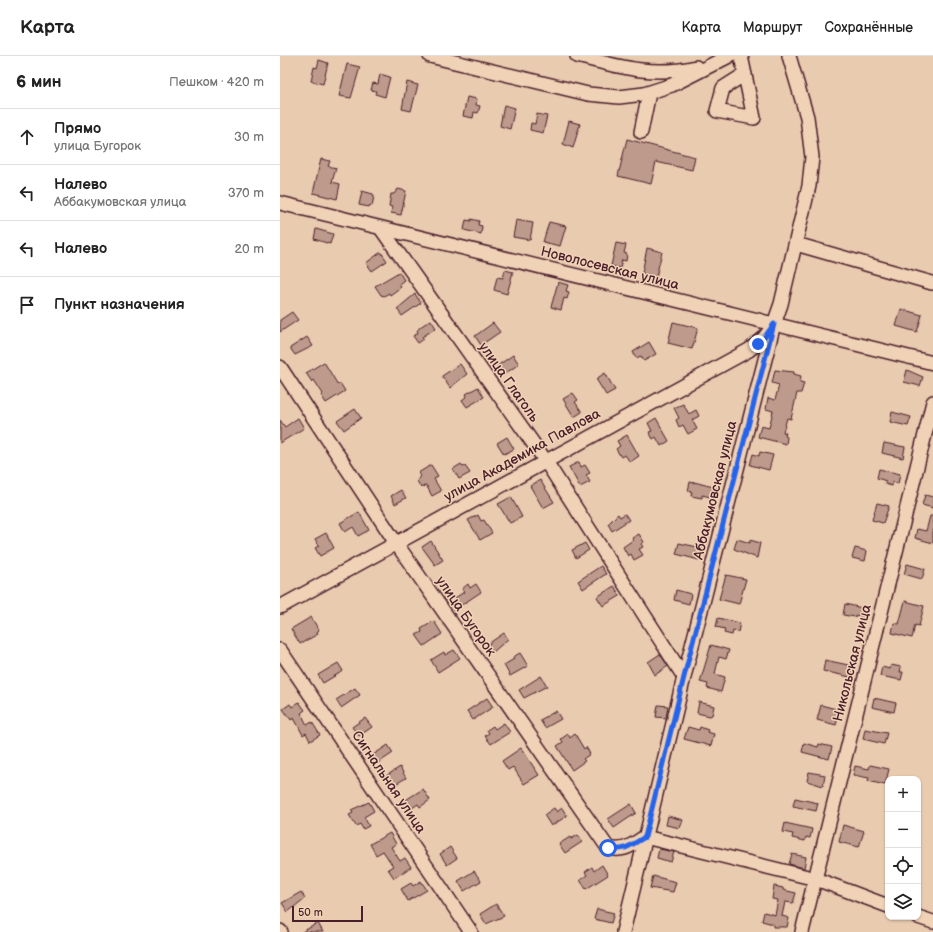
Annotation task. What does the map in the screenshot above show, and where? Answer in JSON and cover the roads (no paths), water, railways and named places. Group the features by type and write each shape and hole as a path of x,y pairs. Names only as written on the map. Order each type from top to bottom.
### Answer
{"street":[{"path":"430,56 588,94 619,97 648,93 672,85 724,59"},
{"path":"577,56 651,72 679,71 724,59"},
{"path":"741,56 745,74"},
{"name":"Аббакумовская улица","path":"623,932 684,677 774,324 796,244 809,186 812,157 807,117 789,56"},
{"path":"641,132 648,93"},
{"name":"Новолосевская улица","path":"280,203 382,230 933,363"},
{"name":"улица Глаголь","path":"382,230 545,460 684,677"},
{"path":"796,244 932,283"},
{"name":"улица Академика Павлова","path":"280,606 749,350 764,338 774,324"},
{"name":"улица Бугорок","path":"280,367 396,543 608,848 618,850 627,848 645,837"},
{"name":"Никольская улица","path":"802,932 933,402"},
{"name":"Сигнальная улица","path":"280,650 471,932"},
{"path":"645,837 816,879 885,905"},
{"path":"921,918 933,922"}]}
